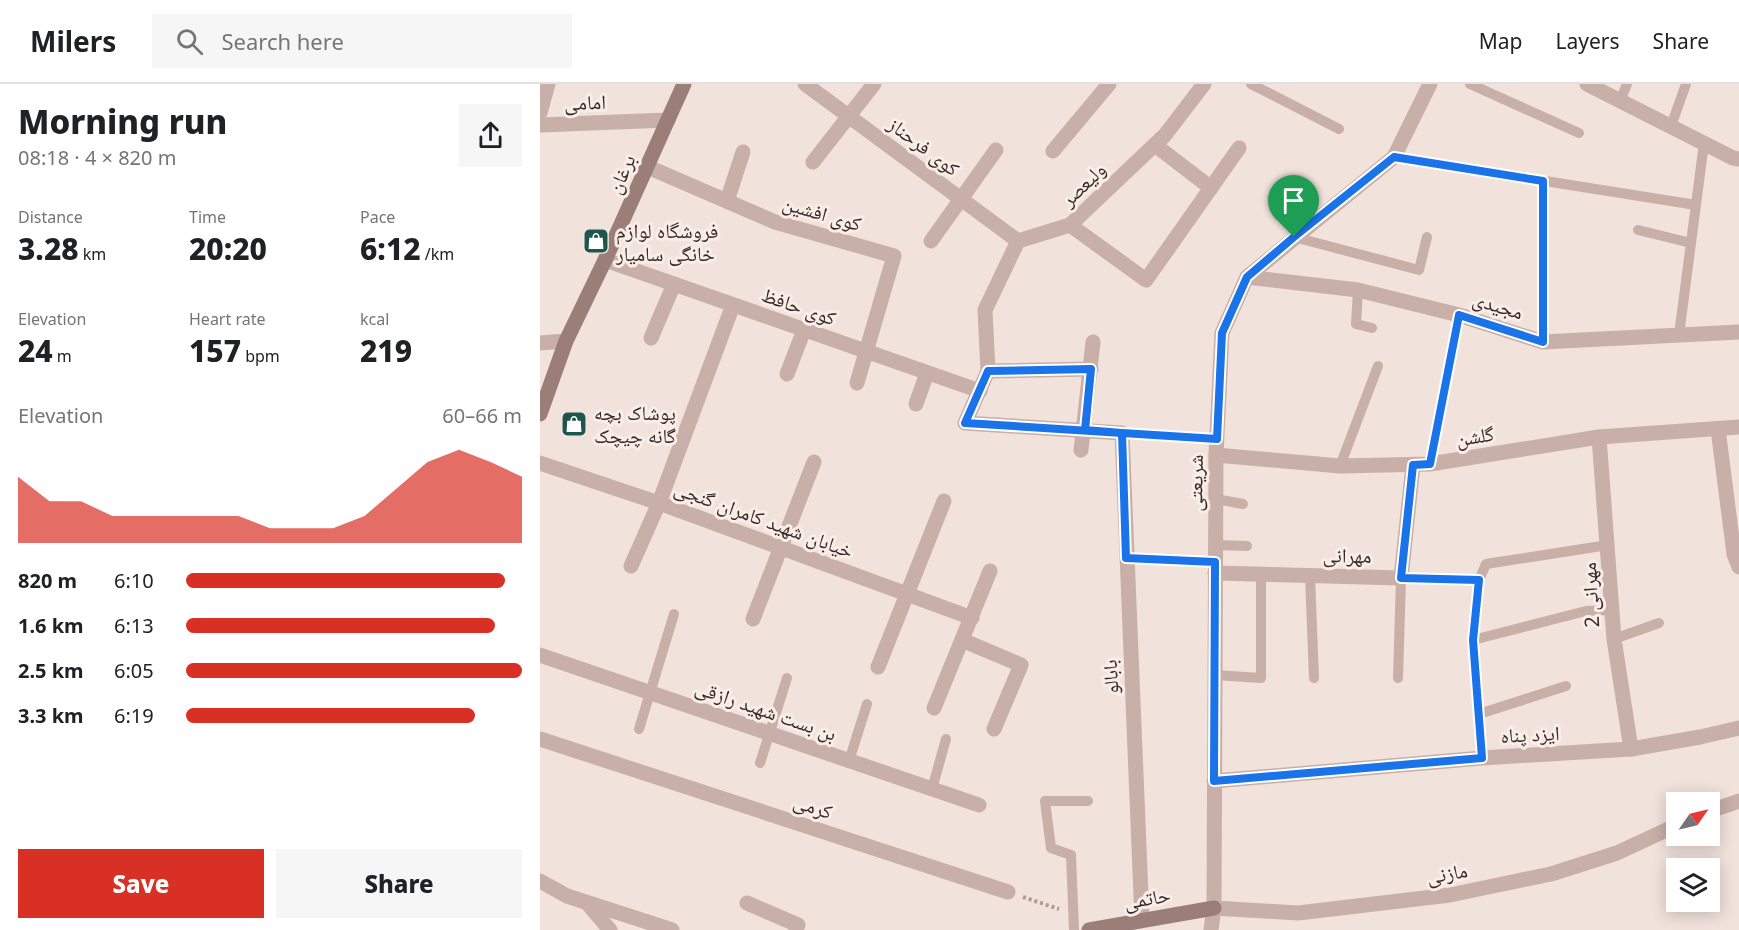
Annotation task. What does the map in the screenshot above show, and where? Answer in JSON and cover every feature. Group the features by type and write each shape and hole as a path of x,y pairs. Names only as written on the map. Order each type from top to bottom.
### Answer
{"main road":[{"name":"برغان","path":"540,414 566,341 648,167 684,84"},
{"name":"حاتمی","path":"1089,930 1214,908"}],"street":[{"path":"540,113 548,84"},
{"name":"کوی فرحناز","path":"805,84 1018,241"},
{"path":"813,162 874,84"},
{"path":"1053,151 1109,84"},
{"name":"ولیعصر","path":"1018,241 1070,225 1155,145 1204,84"},
{"name":"شریعتی","path":"1211,930 1214,908 1216,455 1222,333 1247,277 1394,157 1430,84"},
{"path":"1587,84 1739,159"},
{"name":"امامی","path":"540,125 668,120"},
{"path":"1155,145 1211,188"},
{"path":"1070,225 1146,280 1239,148"},
{"path":"931,241 996,150"},
{"path":"727,201 743,152"},
{"name":"کوی افشین","path":"648,167 775,222 894,256 867,352"},
{"path":"1018,241 985,310 988,371 965,423 1122,433"},
{"name":"کوی حافظ","path":"605,260 980,391"},
{"name":"مجیدی","path":"1247,277 1358,290 1459,315 1543,342 1739,332"},
{"path":"651,338 674,284"},
{"path":"631,566 659,503 733,305"},
{"path":"787,374 804,330"},
{"path":"540,343 566,341"},
{"path":"1081,450 1093,342"},
{"path":"857,383 867,352"},
{"path":"988,371 1091,369"},
{"path":"916,404 927,373"},
{"name":"گلشن","path":"1216,455 1340,466 1413,465 1599,437 1739,427"},
{"path":"1718,429 1734,554 1739,567"},
{"name":"بابالو","path":"1122,433 1142,920"},
{"name":"مهرانی 2","path":"1599,437 1611,610 1631,749"},
{"path":"753,619 814,462"},
{"name":"خیابان شهید کامران گنجی","path":"540,463 659,503 972,618"},
{"path":"1401,578 1413,465"},
{"path":"878,667 944,501"},
{"name":"مهرانی","path":"1215,568 1261,574 1401,578"},
{"path":"934,708 990,572"},
{"path":"962,640 1021,665 994,729"},
{"name":"بن بست شهید رازقی","path":"540,655 979,806"},
{"name":"ایزد پناه","path":"1214,781 1482,758 1631,749 1739,728"},
{"name":"کرمی","path":"540,739 1008,892"},
{"path":"1720,808 1739,801"},
{"name":"مازنی","path":"1214,908 1298,913 1450,895 1551,874 1617,853 1666,830"},
{"path":"540,881 567,896 672,930"},
{"path":"587,903 610,930"},
{"path":"747,903 798,925 796,930"}],"lane":[{"path":"1251,84 1339,129"},
{"path":"1470,84 1579,133"},
{"path":"1620,101 1627,84"},
{"path":"1671,126 1686,84"},
{"path":"1679,335 1704,142"},
{"path":"1394,157 1696,206"},
{"path":"1543,181 1543,342"},
{"path":"1638,230 1691,243"},
{"path":"1294,237 1419,270 1427,237"},
{"path":"1358,290 1356,324 1372,328"},
{"path":"1430,464 1459,315"},
{"path":"1340,466 1378,366"},
{"path":"1216,499 1243,504"},
{"path":"1215,544 1247,546"},
{"path":"1482,758 1473,640 1479,580 1486,564 1608,545"},
{"path":"1215,675 1261,678 1261,574"},
{"path":"1310,576 1314,678"},
{"path":"1398,678 1401,578"},
{"name":"مهرانی","path":"1401,578 1479,580"},
{"path":"1473,640 1586,611 1611,610"},
{"path":"639,729 674,614"},
{"path":"1614,639 1659,623"},
{"path":"760,763 787,678"},
{"path":"1479,714 1566,686"},
{"path":"849,761 867,704"},
{"path":"932,789 946,739"},
{"path":"1074,930 1071,855 1051,848 1045,801 1088,801"}],"path":[{"path":"1122,433 1217,439"},
{"path":"1126,558 1215,568"},
{"path":"1008,892 1073,914"}],"place":[{"name":"فروشگاه لوازم خانگی سامیار","path":"596,241"},
{"name":"پوشاک بچه گانه چیچک","path":"574,424"}],"route":[{"path":"1294,237 1247,277 1222,333 1217,439 1122,433 965,423 988,371 1091,369 1085,430 1122,433 1126,558 1215,562 1214,781 1482,758 1473,640 1479,580 1401,578 1413,465 1430,464 1459,315 1543,342 1543,181 1394,157 1294,237"}]}
